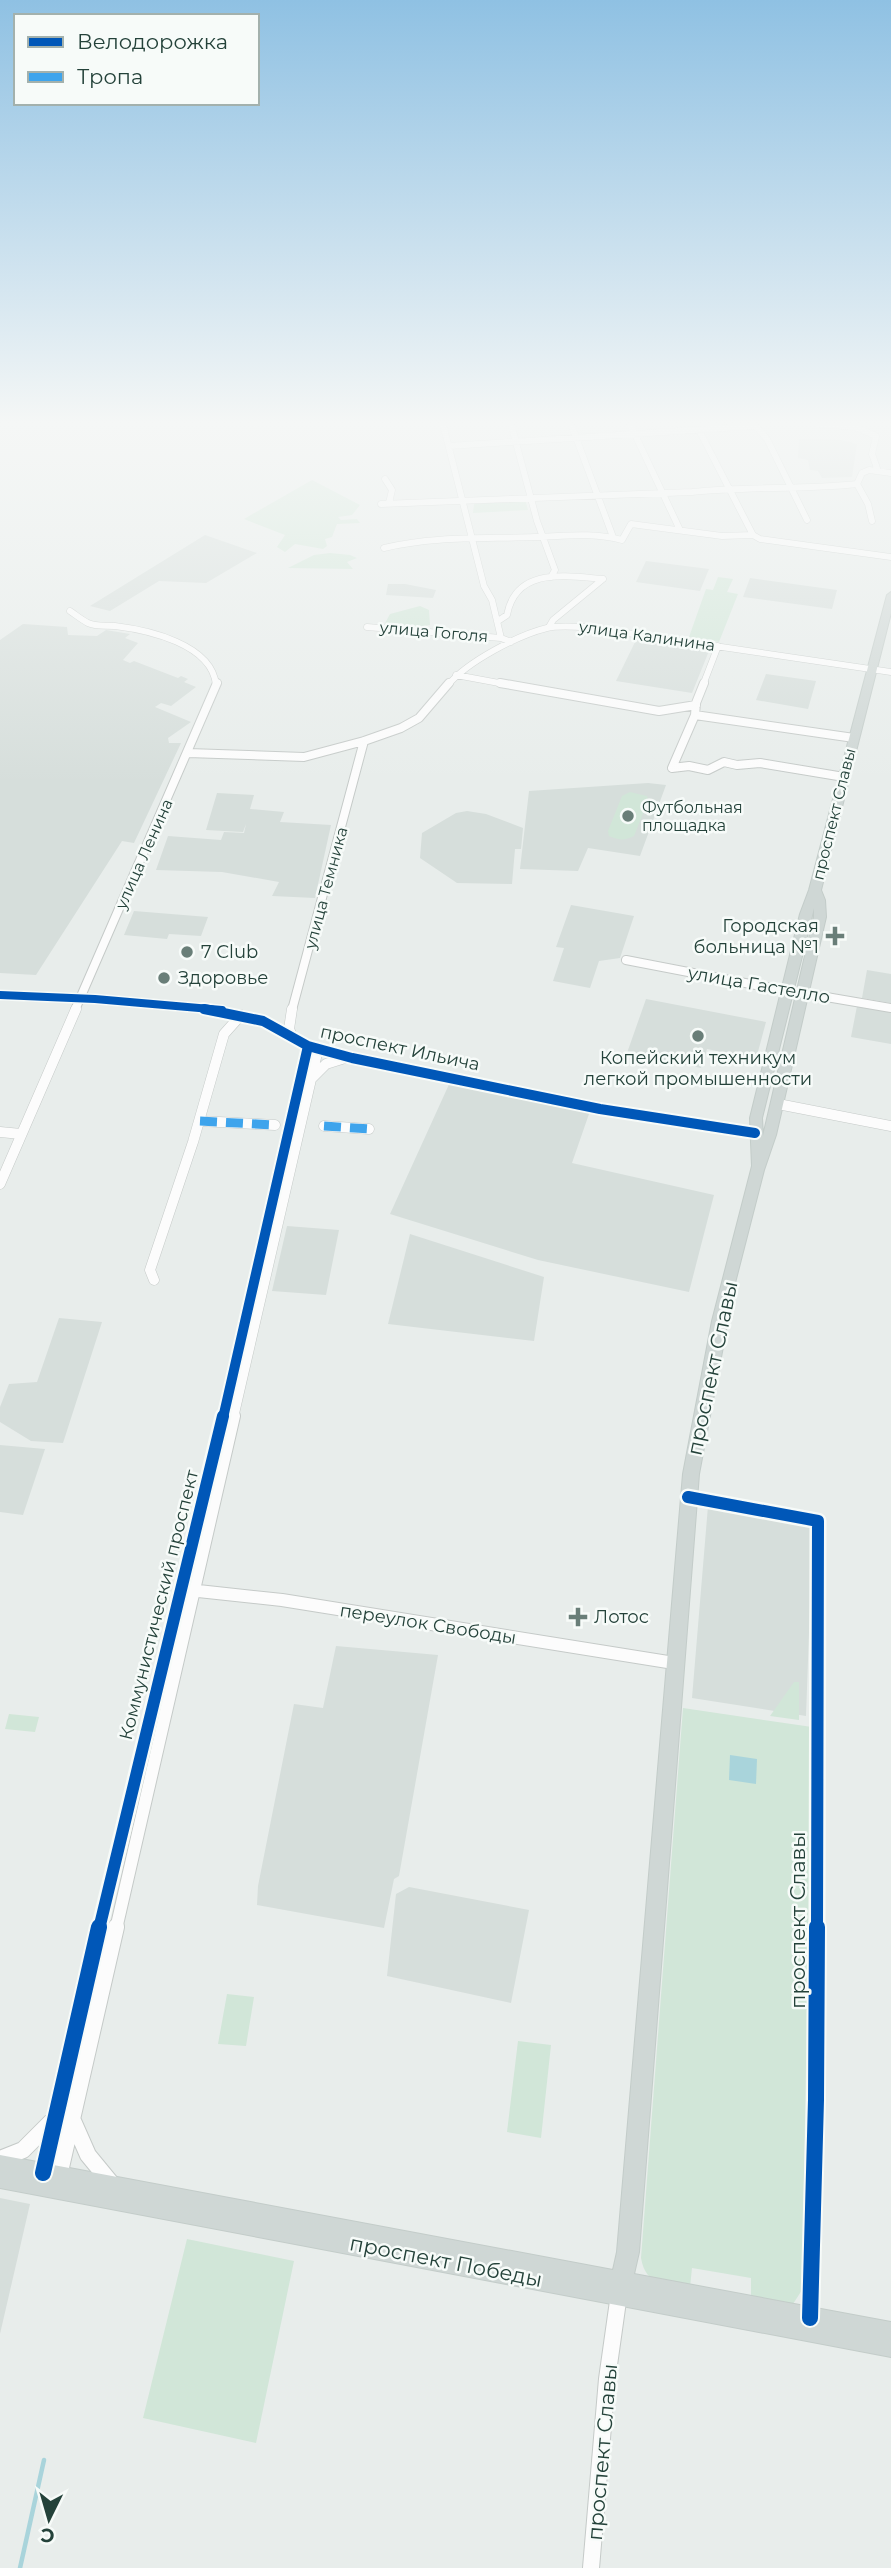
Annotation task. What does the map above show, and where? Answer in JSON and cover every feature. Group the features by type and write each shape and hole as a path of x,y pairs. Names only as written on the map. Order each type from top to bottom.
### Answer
{"main road":[{"name":"проспект Славы","path":"758,1167 755,1133 760,1101 806,914 815,890 891,595"},
{"name":"проспект Славы","path":"620,2288 634,2175 688,1497 701,1411 758,1167 778,1104 820,917 819,900 815,890"},
{"name":"улица Гастелло","path":"787,991 803,993"},
{"path":"779,1024 795,1028"},
{"path":"760,1101 778,1104"},
{"name":"проспект Ильича","path":"755,1133 770,1135"},
{"name":"проспект Победы","path":"0,2165 50,2178 810,2324 891,2333"},
{"name":"проспект Победы","path":"0,2178 50,2178 114,2186 620,2288"},
{"name":"проспект Победы","path":"810,2324 891,2346"}],"street":[{"path":"384,548 399,544"},
{"path":"474,544 501,638"},
{"path":"545,544 555,570 551,577"},
{"path":"795,544 891,557"},
{"path":"498,621 507,615 507,601 517,586 551,577 603,579 553,620 550,627"},
{"name":"улица Ленина","path":"0,1184 217,683 213,667 200,654 180,645 117,626 88,623 70,611"},
{"name":"улица Гоголя","path":"367,627 501,638 511,642"},
{"name":"улица Калинина","path":"188,753 304,757 364,741 401,728 419,718 456,675 511,642 550,627 586,627 891,672"},
{"path":"718,646 696,705 695,715 672,768 689,766 708,770 724,762 737,765 760,764 844,777"},
{"path":"456,675 659,711 696,705"},
{"path":"695,715 854,738"},
{"name":"улица Темника","path":"292,1036 289,1029 292,1010 364,741"},
{"name":"улица Гастелло","path":"626,960 787,991"},
{"name":"улица Гастелло","path":"803,993 891,1008"},
{"name":"проспект Ильича","path":"0,995 82,998 221,1010 263,1021 313,1047 348,1057 600,1109 755,1133"},
{"path":"263,1021 276,1021 292,1010"},
{"path":"154,1280 150,1270 200,1121 224,1034 241,1015"},
{"path":"258,1289 311,1078 313,1047"},
{"path":"50,2178 73,2121 188,1590 313,1047"},
{"path":"311,1078 327,1064 348,1057"},
{"path":"778,1104 891,1126"},
{"path":"200,1121 275,1125"},
{"path":"324,1126 369,1129"},
{"path":"0,1132 22,1134"},
{"name":"проспект Славы","path":"688,1497 809,1517 818,1521 816,2100 810,2324"},
{"name":"переулок Свободы","path":"188,1590 282,1600 674,1663"},
{"name":"Коммунистический проспект","path":"50,2178 55,2116 188,1590"},
{"path":"0,2160 32,2143 55,2116"},
{"path":"73,2121 89,2161 114,2186"},
{"name":"проспект Славы","path":"592,2568 607,2379 620,2288"}],"shaded area":[{"path":"191,544 231,544 257,553 206,583 159,581 110,611 90,606"},
{"path":"646,561 709,569 700,591 636,582"},
{"path":"750,578 837,590 832,609 743,597"},
{"path":"388,584 405,584 436,590 433,598 386,595"},
{"path":"23,624 67,627 68,635 97,636 106,630 130,634 125,638 138,643 123,660 130,663 134,661 178,678 181,676 188,679 184,682 196,687 171,706 161,703 155,707 191,722 168,738 169,743 181,743 134,843 122,841 36,975 0,973 0,640"},
{"path":"636,640 709,651 692,693 616,681"},
{"path":"766,674 816,681 808,709 756,700"},
{"path":"648,783 666,785 640,856 588,848 578,871 520,869 529,791"},
{"path":"217,793 254,795 250,809 284,812 280,822 331,825 315,898 272,896 279,882 222,872 156,870 168,836 221,840 224,832 244,833 246,824 243,832 206,830"},
{"path":"467,811 486,814 523,828 521,849 515,849 512,884 457,883 420,858 422,833 456,813"},
{"path":"571,905 634,916 620,958 599,961 590,988 553,981 564,948 556,947"},
{"path":"134,911 208,917 201,936 169,934 167,939 124,935"},
{"path":"867,970 891,974 891,1003 862,998"},
{"name":"Копейский техникум легкой промышенности","path":"646,999 766,1022 756,1059 707,1049 701,1068 627,1053"},
{"path":"857,1006 891,1012 891,1044 851,1037"},
{"path":"451,1080 590,1111 572,1163 714,1195 689,1292 538,1260 390,1214"},
{"path":"287,1226 339,1230 326,1295 272,1291"},
{"path":"410,1234 544,1277 534,1341 388,1324"},
{"path":"59,1318 102,1322 63,1443 31,1441 0,1422 0,1407 9,1384 37,1382"},
{"path":"0,1445 45,1449 23,1515 0,1512"},
{"path":"708,1506 813,1522 806,1716 692,1698"},
{"path":"336,1646 438,1655 399,1876 394,1879 384,1928 257,1905 258,1886 294,1704 323,1708"},
{"path":"409,1887 529,1910 511,2003 387,1976 396,1894"},
{"path":"0,2198 30,2204 0,2334"}],"green space":[{"path":"279,544 326,544 327,546 323,549 295,544 285,552 277,547"},
{"path":"330,553 357,558 347,562 353,569 288,568 314,555"},
{"path":"718,577 733,579 727,592 738,594 719,642 689,637 706,589 713,590"},
{"path":"420,606 429,610 430,625 410,628 384,625 390,614"},
{"path":"630,792 647,796 648,801 634,836 622,839 609,836 608,831 622,796"},
{"path":"794,1682 799,1682 799,1720 770,1716"},
{"path":"683,1708 812,1727 802,2290 793,2304 751,2298 751,2278 692,2268 690,2287 658,2282 647,2274 641,2258"},
{"path":"9,1714 39,1717 35,1732 5,1729"},
{"path":"227,1994 254,1997 246,2046 218,2044"},
{"path":"518,2041 551,2045 541,2138 507,2132"},
{"path":"187,2239 294,2261 256,2443 143,2418"}],"water":[{"path":"730,1755 757,1759 756,1784 729,1780"}],"waterway":[{"path":"20,2568 44,2460"}],"marked path":[{"path":"200,1121 275,1125"},
{"path":"324,1126 369,1129"}],"cycle path":[{"path":"0,995 95,999 221,1010 263,1021 308,1046 352,1058 600,1109 755,1133"},
{"path":"43,2173 71,2044 257,1277 308,1046"},
{"path":"688,1497 818,1521 816,2100 810,2318"}],"place":[{"name":"Футбольная площадка","path":"628,816"},
{"name":"Городская больница №1","path":"835,936"},
{"name":"7 Club","path":"187,952"},
{"name":"Здоровье","path":"164,978"},
{"name":"Копейский техникум легкой промышенности","path":"698,1036"},
{"name":"Лотос","path":"578,1617"}]}
